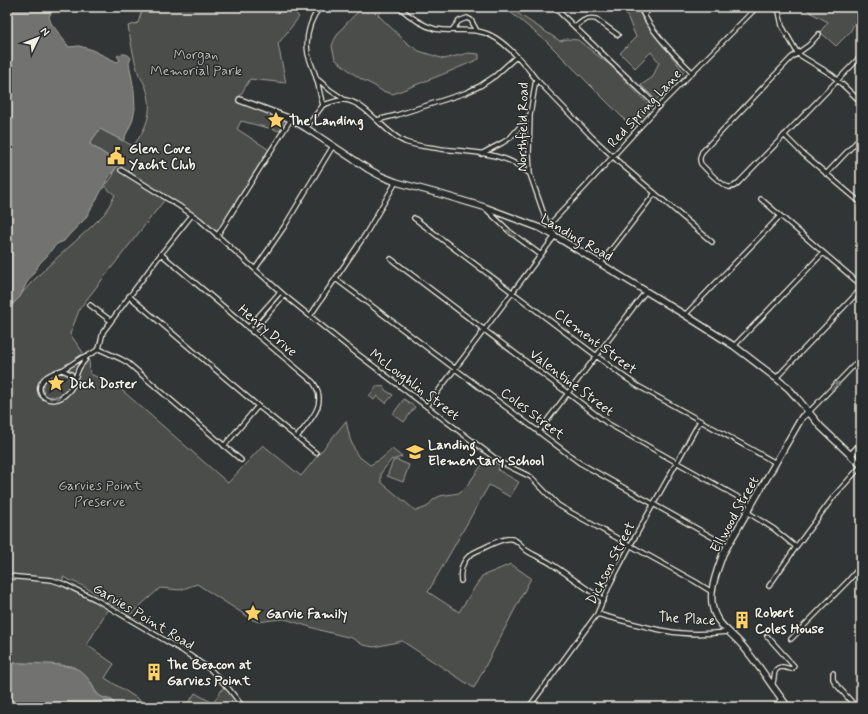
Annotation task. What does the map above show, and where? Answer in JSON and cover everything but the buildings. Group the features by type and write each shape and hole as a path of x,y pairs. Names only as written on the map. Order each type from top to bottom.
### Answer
{"street":[{"path":"320,7 310,24 307,47 322,105"},
{"name":"Northfield Road","path":"399,7 417,21 436,29 477,31 488,34 499,40 524,63 536,79 530,115 530,174 548,226 555,236"},
{"path":"554,7 658,107"},
{"path":"640,7 644,15 668,48 692,72"},
{"path":"644,15 651,7"},
{"name":"Red Spring Lane","path":"548,226 658,107 756,7"},
{"path":"778,7 782,26 798,54 832,75 861,102"},
{"path":"452,30 459,21 467,18 471,20 477,31"},
{"path":"575,27 584,20 592,18 596,19 618,35"},
{"path":"819,34 810,45 791,58 706,147 700,156 701,164 723,185 732,187 740,181 861,56"},
{"path":"377,120 465,93 480,86 495,76 516,56"},
{"path":"316,78 345,100 359,105 394,136 407,143 500,157 511,161 530,174"},
{"path":"536,79 613,157 712,242"},
{"name":"Landing Road","path":"240,100 291,119 381,176 396,182 484,207 540,228 555,236 734,346 789,389 821,427 861,466"},
{"path":"306,128 322,105 345,100"},
{"path":"481,154 510,138 530,115"},
{"path":"217,236 291,119"},
{"path":"784,136 861,203"},
{"path":"826,174 861,137"},
{"path":"255,269 284,227 333,146"},
{"name":"McLoughlin Street","path":"121,170 192,215 280,292 347,346 500,462 531,477 563,508 712,592"},
{"path":"310,316 365,235 396,182"},
{"path":"600,264 655,193"},
{"path":"761,199 861,285"},
{"path":"484,207 510,232 541,254"},
{"path":"86,357 79,368 71,389 60,398 53,400 44,397 40,392 40,388 44,379 99,349 103,332 111,320 192,215"},
{"path":"685,315 780,216"},
{"name":"Clement Street","path":"414,218 638,386 776,463"},
{"path":"427,406 555,236"},
{"path":"734,346 823,253"},
{"name":"Henry Drive","path":"161,254 313,382 319,395 317,410 297,437"},
{"name":"Valentine Street","path":"391,259 607,423 752,505"},
{"name":"Coles Street","path":"336,279 586,467 728,546"},
{"path":"776,378 861,289"},
{"path":"539,431 646,291"},
{"path":"248,328 280,292"},
{"path":"252,332 284,295"},
{"path":"129,296 258,406 316,453"},
{"path":"90,305 111,320"},
{"path":"99,349 128,363 241,460"},
{"path":"808,412 861,358"},
{"path":"62,370 72,374 74,381"},
{"path":"224,446 258,406"},
{"name":"Ellwood Street","path":"728,632 715,616 712,609 712,592 718,567 723,554 802,417 808,412"},
{"name":"Dickson Street","path":"529,707 597,614 611,582 630,546 700,421"},
{"path":"851,455 861,444"},
{"path":"769,586 835,495 861,466"},
{"path":"747,512 774,529 796,547"},
{"path":"461,580 461,570 463,564 472,554 500,541 511,538 517,541 525,549 552,564 604,600"},
{"path":"791,639 861,566"},
{"name":"Garvies Point Road","path":"7,576 52,580 89,595 211,670 243,707"},
{"name":"The Place","path":"597,614 636,625 667,631 700,633 728,632 746,649 788,707"},
{"path":"767,636 794,665 792,669 783,667 775,670 772,685"},
{"path":"833,673 835,683 856,707"},
{"path":"776,707 782,699"}],"green space":[{"name":"Garvies Point Preserve","path":"143,7 295,7 294,11 299,17 278,44 286,83 250,79 237,101 285,119 280,131 241,121 237,129 271,151 217,236 200,220 166,198 80,308 70,334 89,361 90,374 116,385 228,483 263,445 301,476 346,421 350,439 357,455 370,465 381,459 392,449 402,457 391,460 381,473 381,482 416,511 427,507 434,499 440,496 459,493 469,483 486,459 501,464 498,470 519,482 510,497 489,485 428,592 459,612 482,576 511,564 531,578 474,688 402,641 374,647 363,645 352,638 285,619 259,622 253,620 197,584 180,590 160,588 131,614 83,586 63,577 63,585 109,607 87,645 114,664 105,678 151,707 116,707 113,701 101,697 94,689 91,682 72,666 12,663 7,666 7,311 29,285 47,267 105,213 115,195 105,187 114,174 113,173 119,163 89,144 100,128 133,146 143,132 148,116 149,100 144,83 136,66 128,26 138,23"},
{"path":"366,7 385,7 378,15 407,43 419,51 444,59 468,53 479,54 479,59 393,94 382,91 361,79 335,59 332,46 338,33 358,12"},
{"path":"504,7 508,7 560,41 567,39 578,40 611,66 651,107 632,127 546,41"},
{"path":"623,7 637,7 642,18 684,72 656,100 641,85 653,77 659,62 651,52 635,68 620,53 636,37"},
{"path":"806,7 861,7 861,19 857,18 850,32 836,46 820,32 828,22 811,13"},
{"path":"378,385 379,387 383,386 385,390 393,395 386,403 377,396 374,400 369,396"},
{"path":"404,399 415,407 404,422 393,414"},
{"path":"397,460 409,465 403,482 387,476 393,461"},
{"path":"225,685 243,707 186,707 195,693 213,703"}],"shaded area":[{"path":"7,7 66,7 52,11 49,17 51,23 69,47 79,46 90,49 117,62 120,60 117,56 127,54 131,58 129,63 134,90 135,109 132,122 123,141 100,129 90,143 119,163 107,180 85,219 64,241 57,244 52,249 40,263 26,284 20,297 7,309"},
{"path":"12,663 57,665 79,670 90,681 98,695 112,700 116,707 7,707 7,666"}],"place":[{"name":"The Landing","path":"276,120"},
{"name":"Glen Cove Yacht Club","path":"116,156"},
{"name":"Dick Doster","path":"56,383"},
{"name":"Landing Elementary School","path":"415,452"},
{"name":"Garvie Family","path":"253,613"},
{"name":"Robert Coles House","path":"742,620"},
{"name":"The Beacon at Garvies Point","path":"154,672"}],"park label":[{"name":"Morgan Memorial Park","path":"196,62"}]}
